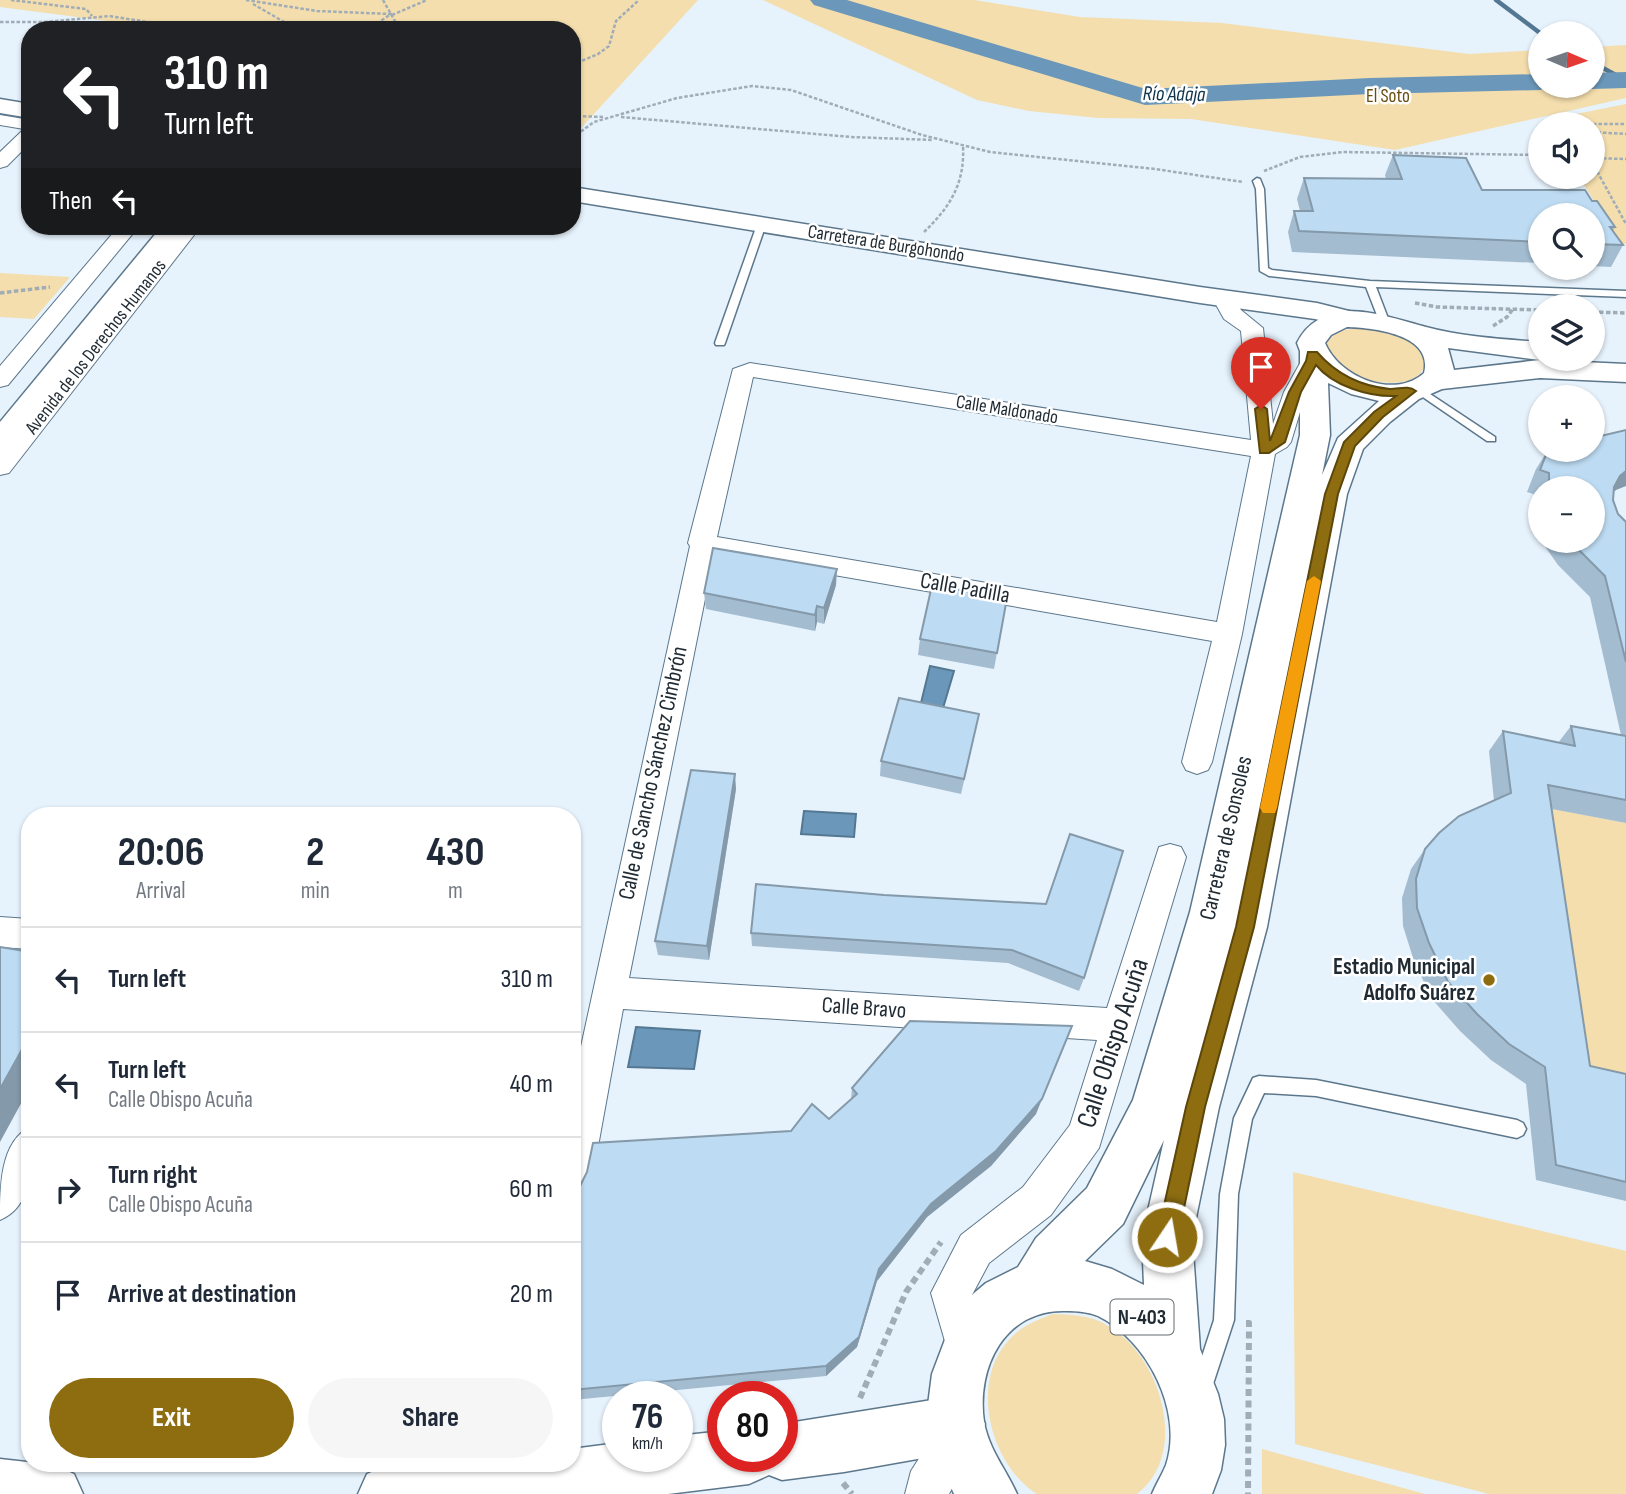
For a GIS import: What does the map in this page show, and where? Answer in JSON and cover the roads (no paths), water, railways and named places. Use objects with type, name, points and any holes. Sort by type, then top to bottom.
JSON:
[{"type":"main road","points":[[0,106],[21,110]]},
{"type":"main road","name":"Carretera de Burgohondo","points":[[581,195],[1212,298],[1317,311],[1347,319]]},
{"type":"main road","name":"Avenida de los Derechos Humanos","points":[[0,414],[149,235]]},
{"type":"main road","name":"Avenida de los Derechos Humanos","points":[[0,442],[167,235]]},
{"type":"main road","name":"Carretera de Burgohondo","points":[[1212,298],[1283,315],[1313,349],[1329,373],[1346,383],[1379,391],[1421,387]]},
{"type":"main road","points":[[1313,349],[1323,326],[1347,319],[1384,321],[1416,334],[1528,350]]},
{"type":"main road","points":[[1416,334],[1431,345],[1440,358],[1440,370],[1421,387]]},
{"type":"main road","name":"Carretera de Sonsoles","points":[[1037,1285],[1054,1256],[1105,1206],[1155,1107],[1210,912],[1315,435],[1313,349]]},
{"type":"main road","points":[[1605,357],[1626,359]]},
{"type":"main road","points":[[1421,387],[1540,369],[1626,373]]},
{"type":"main road","name":"Carretera de Sonsoles","points":[[1172,1352],[1167,1237],[1195,1107],[1245,927],[1331,494],[1349,444],[1379,415],[1421,387]]},
{"type":"main road","name":"N-403","points":[[965,1470],[956,1384],[966,1347],[987,1314],[1010,1296],[1037,1285],[1074,1284],[1111,1295],[1145,1318],[1172,1352],[1186,1379],[1195,1408],[1197,1430],[1192,1487]]},
{"type":"main road","points":[[798,1450],[844,1444],[965,1470]]},
{"type":"main road","points":[[387,1494],[707,1460]]},
{"type":"main road","points":[[0,1488],[54,1494]]},
{"type":"street","points":[[0,120],[21,124]]},
{"type":"street","points":[[0,162],[21,142]]},
{"type":"street","points":[[0,380],[121,235]]},
{"type":"street","name":"Avenida de los Derechos Humanos","points":[[0,467],[184,235]]},
{"type":"street","points":[[1197,762],[1228,634],[1264,450],[1252,328],[1212,298]]},
{"type":"street","points":[[1264,450],[1279,442],[1295,392],[1313,349]]},
{"type":"street","name":"Calle Maldonado","points":[[750,370],[1264,450]]},
{"type":"street","name":"Calle de Sancho Sánchez Cimbrón","points":[[581,1138],[701,543],[741,374],[750,370]]},
{"type":"street","name":"Calle Padilla","points":[[701,543],[1228,634]]},
{"type":"street","name":"Calle Obispo Acuña","points":[[966,1347],[951,1293],[975,1249],[1037,1201],[1086,1135],[1170,858]]},
{"type":"street","points":[[0,932],[21,933]]},
{"type":"street","name":"Calle Bravo","points":[[609,992],[1119,1024]]},
{"type":"street","points":[[0,1200],[21,1162]]},
{"type":"lane","points":[[1257,181],[1260,189],[1263,269],[1276,275],[1370,284],[1626,292]]},
{"type":"lane","points":[[720,343],[761,224]]},
{"type":"lane","points":[[1370,284],[1384,321]]},
{"type":"lane","points":[[1421,387],[1491,439]]},
{"type":"lane","points":[[1195,1408],[1224,1320],[1229,1194],[1242,1118],[1259,1084],[1316,1088],[1517,1129]]},
{"type":"water","points":[[930,666],[954,671],[943,708],[921,703]]},
{"type":"water","points":[[804,811],[856,814],[854,837],[801,834]]},
{"type":"water","points":[[636,1027],[700,1031],[694,1069],[628,1067]]},
{"type":"waterway","name":"Río Adaja","points":[[822,0],[1145,97],[1370,86],[1528,82]]},
{"type":"waterway","points":[[1496,0],[1528,24]]},
{"type":"waterway","points":[[1605,69],[1625,80]]},
{"type":"waterway","name":"Río Adaja","points":[[1605,81],[1626,80]]},
{"type":"place","name":"Estadio Municipal Adolfo Suárez","points":[[1489,980]]},
{"type":"park label","name":"El Soto","points":[[1388,96]]}]
